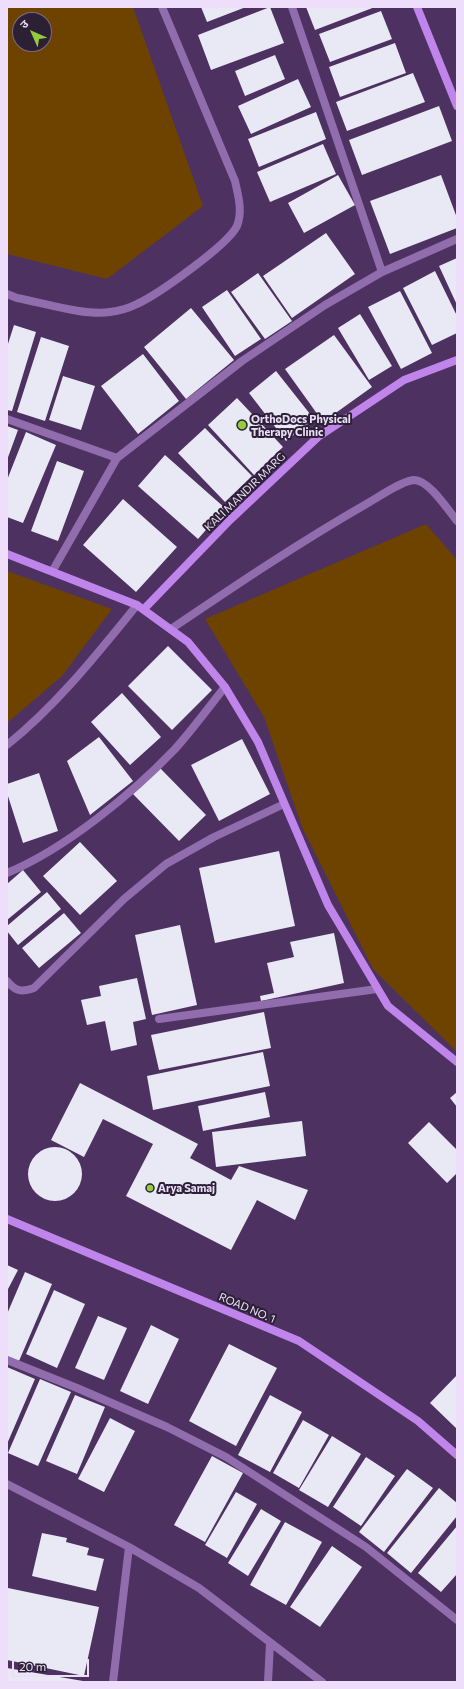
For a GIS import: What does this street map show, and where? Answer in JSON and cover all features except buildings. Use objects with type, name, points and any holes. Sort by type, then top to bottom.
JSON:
[{"type":"street","points":[[7,294],[17,298],[85,312],[110,312],[136,305],[161,291],[224,242],[237,226],[240,207],[235,181],[162,7]]},
{"type":"street","points":[[292,7],[382,272]]},
{"type":"street","points":[[417,7],[457,104]]},
{"type":"street","points":[[53,570],[117,458],[242,361],[325,305],[382,272],[457,239]]},
{"type":"street","name":"KALI MANDIR MARG","points":[[141,607],[318,437],[404,380],[457,360]]},
{"type":"street","points":[[7,418],[117,458]]},
{"type":"street","points":[[171,630],[248,576],[347,516],[401,485],[414,480],[424,484],[434,492],[457,521]]},
{"type":"street","points":[[7,554],[53,570],[141,607],[188,642],[225,687],[258,742],[328,905],[377,989],[388,1006],[457,1062]]},
{"type":"street","points":[[7,745],[27,729],[68,688],[141,607]]},
{"type":"street","points":[[7,873],[24,866],[66,840],[115,805],[175,749],[225,687]]},
{"type":"street","points":[[7,981],[13,989],[22,992],[34,988],[124,899],[166,864],[214,837],[284,804]]},
{"type":"street","points":[[159,1019],[377,989]]},
{"type":"street","name":"ROAD NO. 1","points":[[7,1219],[299,1341],[418,1421],[457,1455]]},
{"type":"street","points":[[7,1360],[77,1388],[167,1427],[226,1457],[366,1547],[457,1620]]},
{"type":"street","points":[[7,1484],[129,1547],[199,1588],[322,1682]]},
{"type":"street","points":[[114,1682],[129,1547]]},
{"type":"street","points":[[268,1682],[270,1643]]},
{"type":"shaded area","points":[[7,7],[133,7],[203,206],[107,279],[7,254]]},
{"type":"shaded area","points":[[426,524],[457,560],[457,1052],[373,969],[302,827],[264,717],[205,619]]},
{"type":"shaded area","points":[[7,571],[112,609],[62,676],[7,723]]},
{"type":"place","name":"OrthoDocs Physical Therapy Clinic","points":[[242,425]]},
{"type":"place","name":"Arya Samaj","points":[[150,1188]]}]
